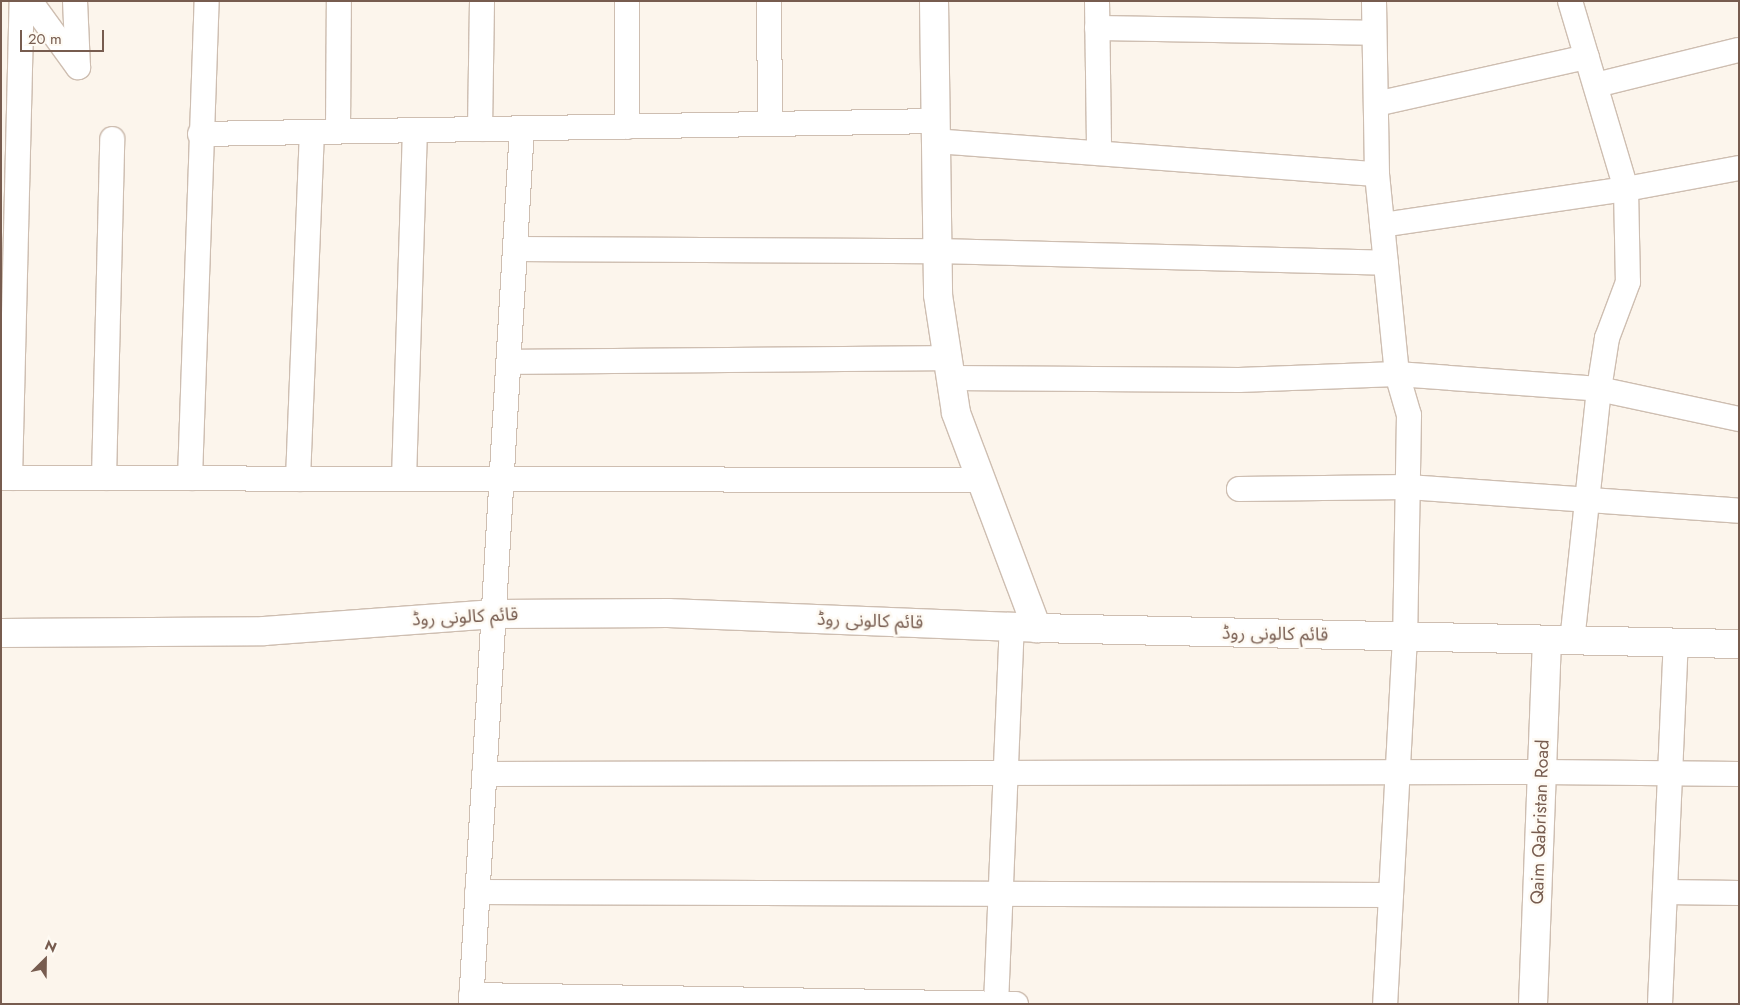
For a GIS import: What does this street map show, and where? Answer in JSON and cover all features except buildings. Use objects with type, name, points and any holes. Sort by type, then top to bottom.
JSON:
[{"type":"street","points":[[22,1],[6,478],[981,480]]},
{"type":"street","points":[[30,1],[78,67],[76,1]]},
{"type":"street","points":[[190,478],[200,134],[207,1]]},
{"type":"street","points":[[338,132],[339,1]]},
{"type":"street","points":[[480,129],[482,1]]},
{"type":"street","points":[[627,1],[627,127]]},
{"type":"street","points":[[769,1],[770,124]]},
{"type":"street","points":[[934,1],[938,295],[956,413],[981,480],[1025,627],[1006,773],[996,1004]]},
{"type":"street","points":[[1096,1],[1099,153]]},
{"type":"street","points":[[1374,1],[1377,174],[1397,374],[1409,415],[1405,637],[1385,1004]]},
{"type":"street","points":[[1560,640],[1586,498],[1607,338],[1628,282],[1626,189],[1570,1]]},
{"type":"street","points":[[1097,28],[1374,33]]},
{"type":"street","points":[[1596,85],[1739,50]]},
{"type":"street","points":[[1376,104],[1587,57]]},
{"type":"street","points":[[200,134],[770,124],[935,131],[1099,153],[1377,174]]},
{"type":"street","points":[[522,128],[510,362],[471,999],[1016,1004]]},
{"type":"street","points":[[404,479],[415,130]]},
{"type":"street","points":[[298,479],[312,132]]},
{"type":"street","points":[[104,478],[112,140]]},
{"type":"street","points":[[1382,225],[1626,189],[1739,168]]},
{"type":"street","points":[[516,248],[937,252],[1386,263]]},
{"type":"street","points":[[510,362],[949,368],[1239,380],[1397,374],[1599,389],[1739,419]]},
{"type":"street","points":[[1239,488],[1408,487],[1586,498],[1739,511]]},
{"type":"street","name":"قائم کالونی روڈ","points":[[1,633],[264,632],[494,614],[668,613],[1025,627],[1739,644]]},
{"type":"street","name":"Qaim Qabristan Road","points":[[1533,1004],[1542,772],[1560,640]]},
{"type":"street","points":[[1660,1004],[1676,643]]},
{"type":"street","points":[[484,774],[1398,772],[1739,774]]},
{"type":"street","points":[[477,892],[1391,895]]},
{"type":"street","points":[[1665,892],[1739,893]]}]
